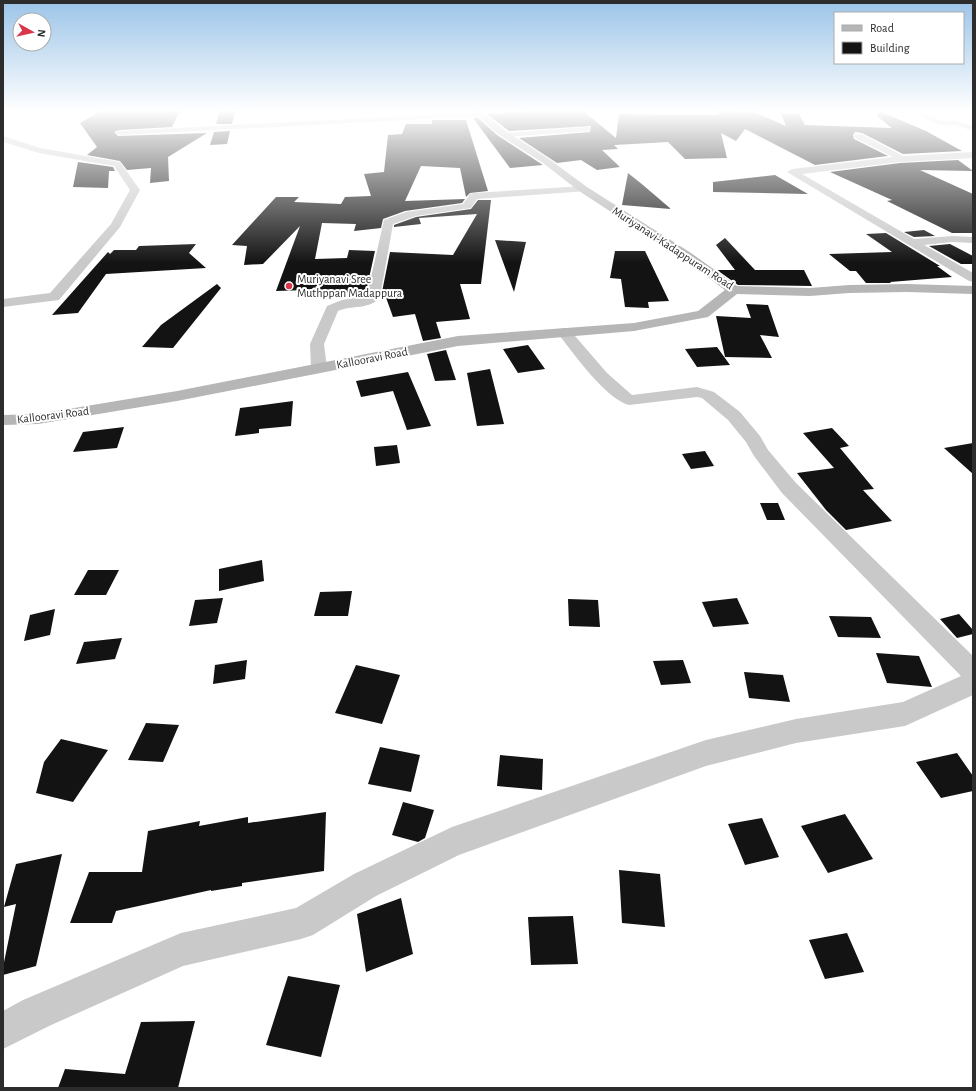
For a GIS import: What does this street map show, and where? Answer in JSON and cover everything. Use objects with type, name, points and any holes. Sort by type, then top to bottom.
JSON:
[{"type":"main road","name":"Muriyanavi-Kadappuram Road","points":[[546,161],[583,189],[687,256],[734,290],[810,292],[849,289],[907,288],[973,290]]},
{"type":"main road","name":"Kallooravi Road","points":[[3,420],[38,419],[177,396],[458,341],[634,327],[703,314],[734,290]]},
{"type":"street","points":[[3,303],[54,296],[116,225],[135,190],[117,164],[100,161]]},
{"type":"street","points":[[884,161],[792,172],[973,278]]},
{"type":"street","points":[[319,368],[317,344],[326,320],[332,310],[342,304],[368,301],[373,297],[388,222],[393,218],[467,206],[471,202],[472,196],[583,189]]},
{"type":"street","points":[[912,243],[952,239],[973,240]]},
{"type":"street","points":[[564,332],[612,388],[629,400],[697,392],[708,395],[734,416],[754,440],[760,452],[789,488],[973,672]]},
{"type":"street","points":[[3,1032],[36,1013],[181,950],[301,923],[365,885],[459,839],[706,753],[796,731],[905,714],[973,683]]},
{"type":"building","points":[[120,161],[168,161],[169,181],[150,183],[151,168],[127,170]]},
{"type":"building","points":[[385,161],[479,161],[488,191],[470,193],[466,197],[460,168],[421,166],[405,201],[465,199],[462,203],[405,211],[383,219],[381,228],[354,231],[356,224],[322,223],[315,259],[347,258],[349,250],[375,251],[366,292],[330,293],[330,297],[306,298],[308,290],[276,291],[300,226],[263,264],[244,265],[247,246],[232,245],[276,197],[299,197],[294,202],[341,204],[345,197],[371,196],[364,174],[384,172]]},
{"type":"building","points":[[505,161],[537,161],[543,165],[510,168]]},
{"type":"building","points":[[554,161],[574,161],[557,163]]},
{"type":"building","points":[[582,161],[614,161],[620,167],[597,170]]},
{"type":"building","points":[[807,161],[848,161],[815,165]]},
{"type":"building","points":[[959,161],[973,171],[920,170],[973,194],[973,233],[952,233],[887,201],[892,200],[830,172],[900,163]]},
{"type":"building","points":[[78,162],[113,167],[115,171],[109,171],[108,188],[73,187]]},
{"type":"building","points":[[628,173],[643,185],[671,209],[622,205]]},
{"type":"building","points":[[775,175],[808,194],[713,192],[713,182]]},
{"type":"building","points":[[478,200],[491,200],[481,284],[460,284],[470,319],[436,322],[441,338],[423,341],[415,314],[393,317],[384,292],[382,292],[390,252],[453,255],[477,214],[419,218],[421,224],[394,227],[394,225],[416,217],[471,209]]},
{"type":"building","points":[[924,230],[935,236],[914,237],[904,232]]},
{"type":"building","points":[[886,233],[940,266],[937,266],[952,277],[890,282],[891,283],[866,283],[856,271],[850,271],[829,254],[892,252],[866,234]]},
{"type":"building","points":[[725,238],[755,270],[804,270],[812,286],[738,285],[717,270],[735,270],[716,245]]},
{"type":"building","points":[[495,240],[526,242],[514,292]]},
{"type":"building","points":[[196,244],[189,253],[206,268],[106,274],[78,313],[52,315],[108,252],[110,254],[114,250],[136,250],[139,246]]},
{"type":"building","points":[[950,244],[973,256],[973,264],[961,264],[929,246]]},
{"type":"building","points":[[615,251],[645,251],[669,301],[648,302],[649,308],[625,307],[621,279],[610,278]]},
{"type":"building","points":[[217,284],[221,288],[173,348],[142,347],[161,325]]},
{"type":"building","points":[[746,304],[768,305],[779,337],[760,335],[772,358],[725,357],[716,316],[751,318]]},
{"type":"building","points":[[528,345],[545,369],[518,373],[503,349]]},
{"type":"building","points":[[717,347],[730,365],[697,367],[685,349]]},
{"type":"building","points":[[446,350],[456,380],[435,381],[427,354]]},
{"type":"building","points":[[490,369],[504,424],[477,426],[467,373]]},
{"type":"building","points":[[408,372],[431,426],[407,430],[393,391],[361,397],[356,381]]},
{"type":"building","points":[[293,401],[291,426],[259,429],[259,433],[235,436],[240,408]]},
{"type":"building","points":[[124,427],[117,448],[73,452],[83,432]]},
{"type":"building","points":[[832,428],[849,446],[840,448],[874,489],[863,490],[892,521],[846,530],[826,510],[797,473],[834,468],[803,433]]},
{"type":"building","points":[[973,443],[973,474],[944,448]]},
{"type":"building","points":[[397,445],[400,463],[376,466],[374,447]]},
{"type":"building","points":[[705,451],[714,466],[691,469],[682,454]]},
{"type":"building","points":[[760,503],[778,503],[785,520],[767,520]]},
{"type":"building","points":[[262,560],[264,581],[219,591],[219,569]]},
{"type":"building","points":[[88,570],[119,570],[106,595],[74,595]]},
{"type":"building","points":[[352,591],[348,616],[314,616],[320,592]]},
{"type":"building","points":[[223,598],[217,623],[189,626],[195,600]]},
{"type":"building","points":[[737,598],[749,624],[713,627],[702,602]]},
{"type":"building","points":[[568,599],[598,600],[600,627],[569,626]]},
{"type":"building","points":[[55,609],[50,635],[24,641],[30,615]]},
{"type":"building","points":[[959,614],[973,630],[973,634],[957,638],[940,619]]},
{"type":"building","points":[[829,616],[871,617],[881,638],[838,637]]},
{"type":"building","points":[[122,638],[115,659],[76,664],[84,642]]},
{"type":"building","points":[[876,653],[919,656],[932,687],[887,683]]},
{"type":"building","points":[[247,660],[245,679],[213,684],[215,665]]},
{"type":"building","points":[[683,660],[691,683],[661,685],[653,661]]},
{"type":"building","points":[[356,665],[400,675],[382,724],[335,713]]},
{"type":"building","points":[[744,672],[783,675],[790,702],[749,698]]},
{"type":"building","points":[[146,723],[179,725],[163,762],[128,760]]},
{"type":"building","points":[[61,739],[108,750],[73,802],[36,793],[44,762]]},
{"type":"building","points":[[380,747],[420,755],[411,792],[368,784]]},
{"type":"building","points":[[957,753],[973,776],[973,791],[941,798],[916,762]]},
{"type":"building","points":[[500,755],[543,759],[542,790],[497,786]]},
{"type":"building","points":[[403,802],[434,810],[425,838],[418,842],[392,835]]},
{"type":"building","points":[[326,812],[324,871],[242,883],[242,886],[211,890],[116,911],[112,923],[70,923],[89,872],[142,872],[148,831],[200,821],[199,826],[248,817],[248,823]]},
{"type":"building","points":[[845,814],[873,859],[828,873],[801,826]]},
{"type":"building","points":[[762,818],[779,857],[745,865],[728,824]]},
{"type":"building","points":[[62,854],[36,966],[3,975],[3,967],[16,904],[4,907],[16,864]]},
{"type":"building","points":[[619,870],[660,874],[665,927],[622,923]]},
{"type":"building","points":[[401,898],[413,954],[366,972],[357,914]]},
{"type":"building","points":[[573,916],[578,964],[531,965],[528,917]]},
{"type":"building","points":[[847,933],[864,972],[825,979],[809,940]]},
{"type":"building","points":[[288,976],[340,985],[321,1057],[266,1045]]},
{"type":"building","points":[[195,1021],[178,1088],[58,1088],[65,1069],[125,1074],[141,1022]]},
{"type":"place","name":"Muriyanavi Sree Muthppan Madappura","points":[[289,286]]}]
